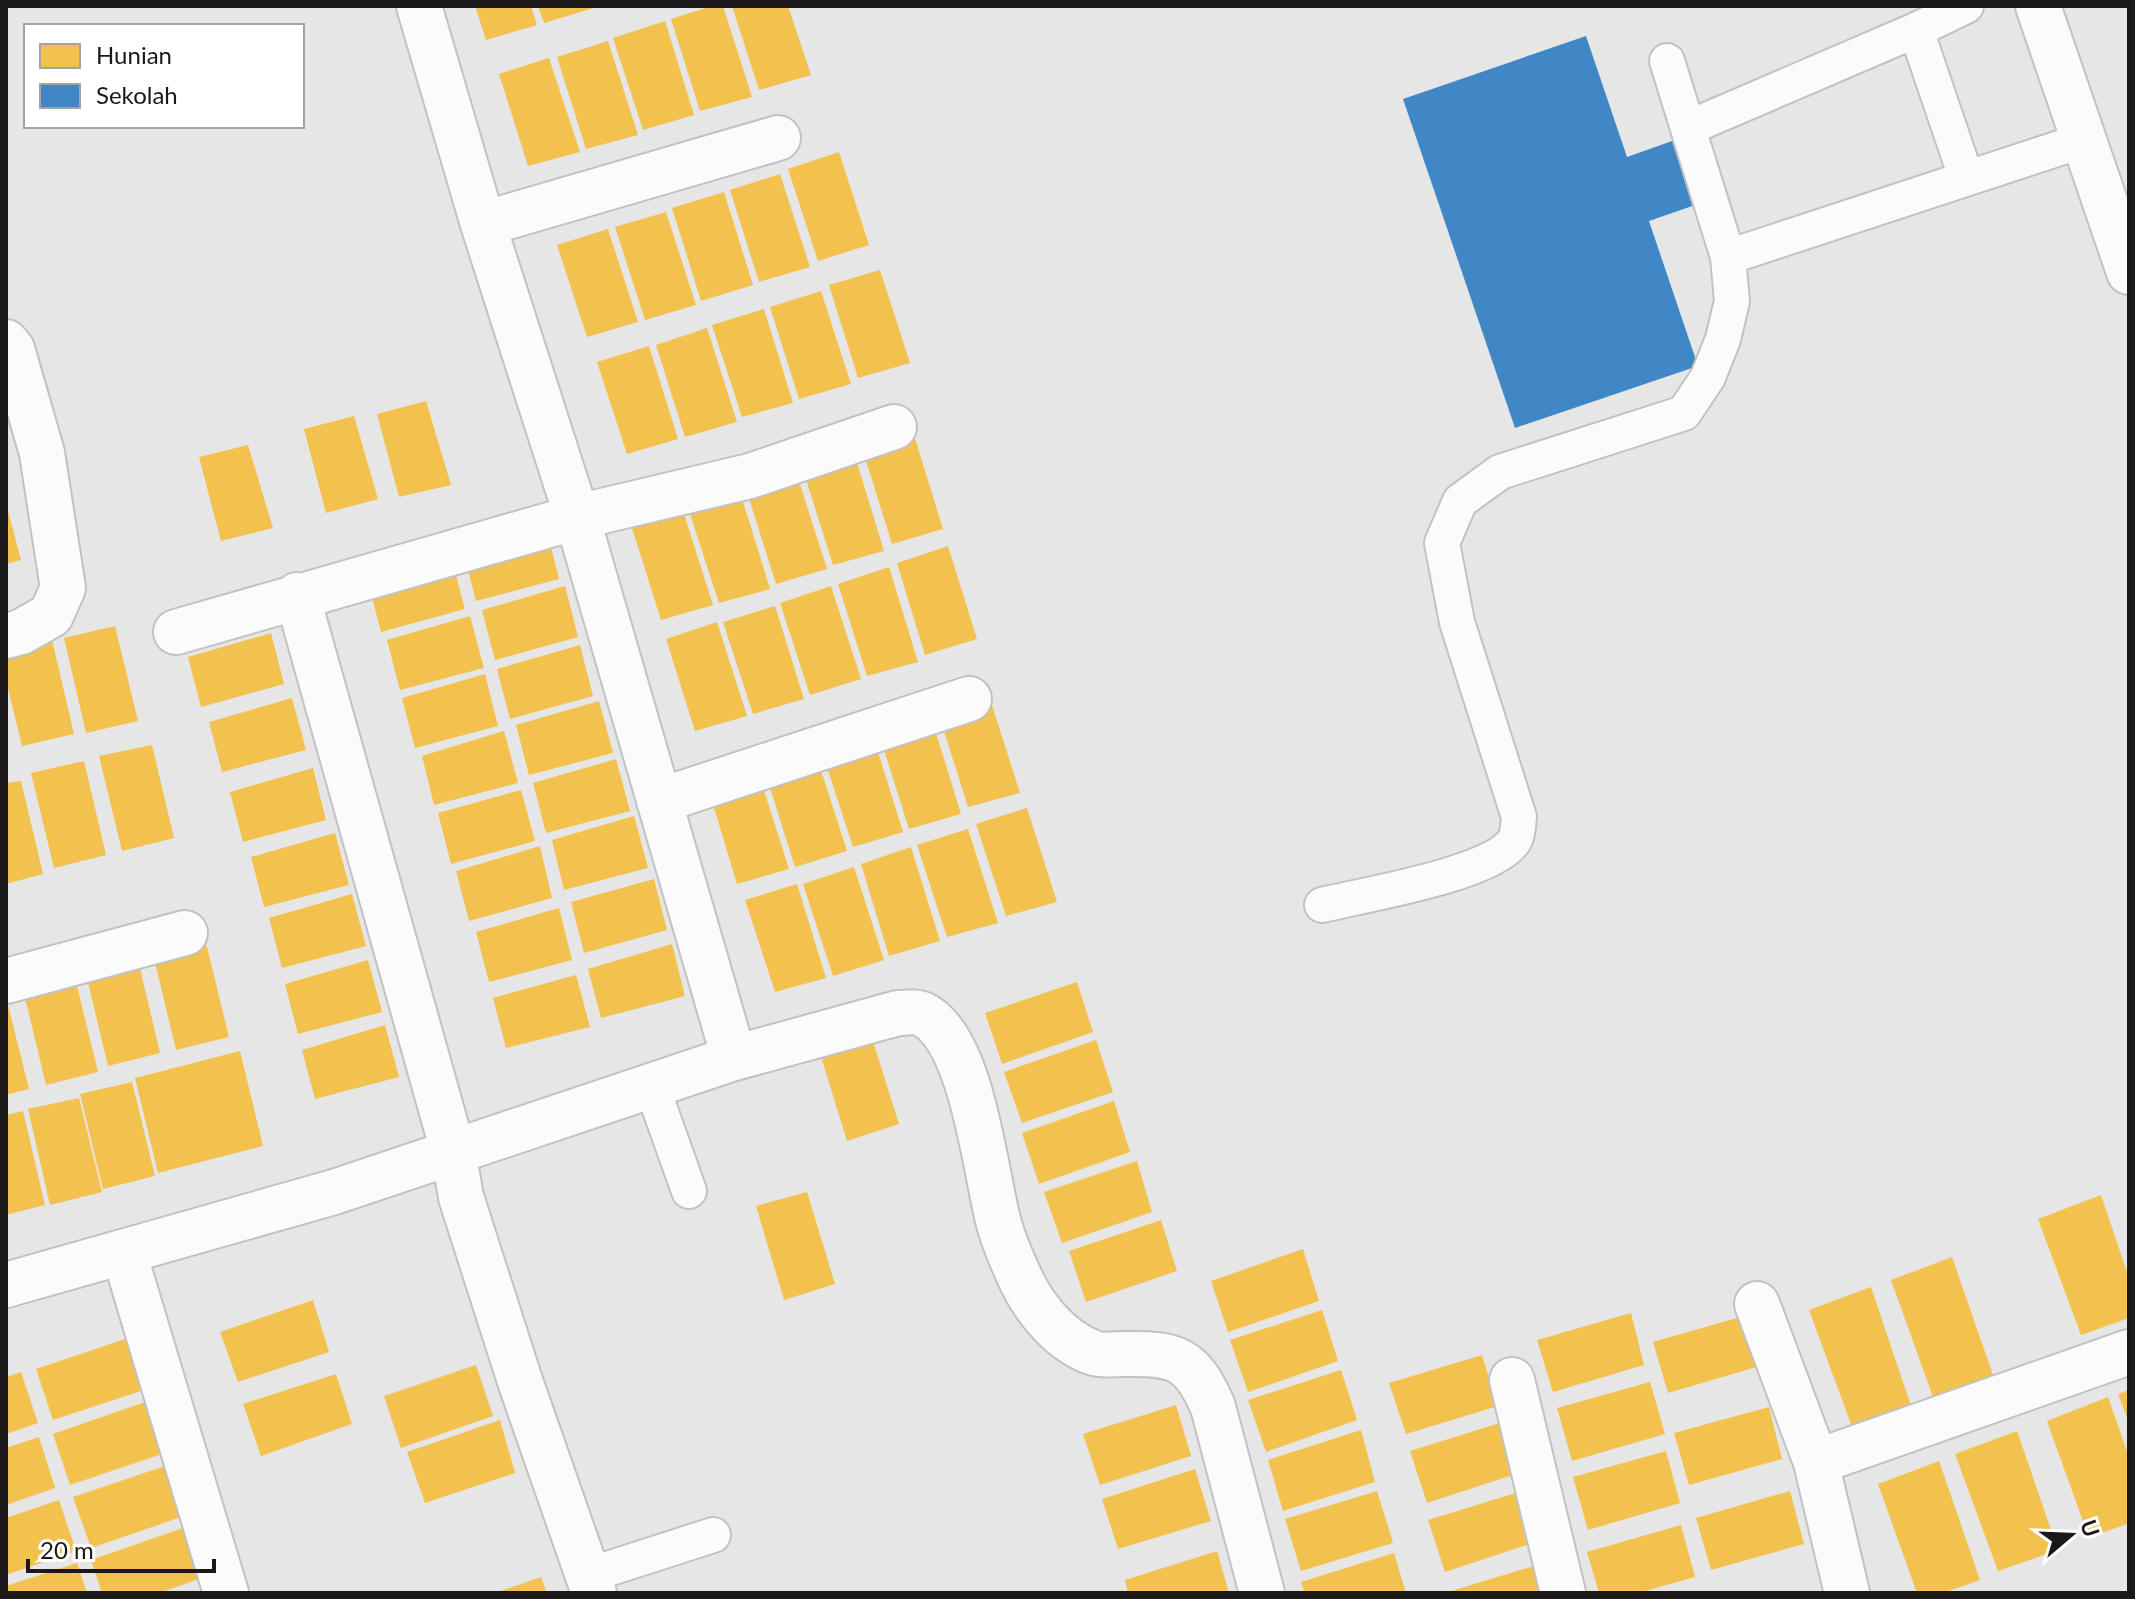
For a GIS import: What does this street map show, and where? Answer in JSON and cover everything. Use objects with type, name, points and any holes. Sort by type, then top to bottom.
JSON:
[{"type":"street","points":[[419,6],[483,224],[577,517],[734,1058]]},
{"type":"street","points":[[2038,6],[2129,272]]},
{"type":"street","points":[[483,224],[778,138]]},
{"type":"street","points":[[6,342],[12,349],[42,453],[63,588],[51,615],[21,632],[6,636]]},
{"type":"street","points":[[176,632],[577,517],[750,476],[894,427]]},
{"type":"street","points":[[297,595],[453,1151],[461,1197],[520,1381],[592,1584]]},
{"type":"street","points":[[659,801],[969,699]]},
{"type":"street","points":[[6,981],[185,933]]},
{"type":"street","points":[[6,1285],[334,1192],[734,1058],[898,1013],[921,1013],[940,1029],[967,1079],[998,1223],[1022,1282],[1041,1314],[1072,1340],[1096,1354],[1156,1353],[1183,1362],[1201,1381],[1213,1407],[1262,1593]]},
{"type":"street","points":[[124,1253],[226,1593]]},
{"type":"street","points":[[1757,1304],[1816,1462],[1847,1593]]},
{"type":"street","points":[[1816,1462],[2129,1352]]},
{"type":"street","points":[[1512,1380],[1563,1593]]},
{"type":"lane","points":[[1688,128],[1966,6]]},
{"type":"lane","points":[[1916,30],[1966,177]]},
{"type":"lane","points":[[1322,905],[1455,873],[1489,861],[1507,850],[1517,839],[1519,817],[1457,622],[1442,543],[1460,501],[1500,472],[1684,413],[1708,377],[1723,339],[1732,301],[1728,257],[1667,61]]},
{"type":"lane","points":[[1728,257],[2084,140]]},
{"type":"lane","points":[[652,1087],[689,1191]]},
{"type":"lane","points":[[592,1584],[713,1535]]},
{"type":"building: Hunian","points":[[475,6],[531,6],[537,25],[486,40]]},
{"type":"building: Hunian","points":[[538,6],[597,6],[597,7],[544,23]]},
{"type":"building: Hunian","points":[[712,6],[723,6],[752,97],[700,111],[671,19]]},
{"type":"building: Hunian","points":[[732,6],[788,6],[811,75],[759,90]]},
{"type":"building: Hunian","points":[[665,21],[694,115],[643,130],[613,38]]},
{"type":"building: Hunian","points":[[608,41],[638,135],[586,149],[557,57]]},
{"type":"building: Hunian","points":[[549,58],[580,152],[528,166],[499,74]]},
{"type":"building: Hunian","points":[[839,152],[869,245],[818,261],[788,169]]},
{"type":"building: Hunian","points":[[780,174],[810,267],[759,282],[730,190]]},
{"type":"building: Hunian","points":[[724,192],[753,285],[701,301],[672,208]]},
{"type":"building: Hunian","points":[[666,212],[696,305],[645,320],[615,227]]},
{"type":"building: Hunian","points":[[608,229],[638,322],[587,337],[557,245]]},
{"type":"building: Hunian","points":[[880,270],[910,363],[858,378],[829,285]]},
{"type":"building: Hunian","points":[[821,291],[851,384],[799,399],[770,307]]},
{"type":"building: Hunian","points":[[764,309],[793,403],[742,417],[712,325]]},
{"type":"building: Hunian","points":[[707,328],[737,422],[685,437],[656,345]]},
{"type":"building: Hunian","points":[[649,346],[678,439],[627,454],[597,362]]},
{"type":"building: Hunian","points":[[426,401],[451,485],[399,497],[377,414]]},
{"type":"building: Hunian","points":[[354,416],[378,499],[326,513],[304,429]]},
{"type":"building: Hunian","points":[[914,435],[943,529],[892,544],[863,451]]},
{"type":"building: Hunian","points":[[248,445],[273,528],[221,541],[199,457]]},
{"type":"building: Hunian","points":[[855,456],[884,551],[833,565],[804,473]]},
{"type":"building: Hunian","points":[[797,475],[827,569],[776,584],[747,492]]},
{"type":"building: Hunian","points":[[741,495],[770,589],[719,603],[689,511]]},
{"type":"building: Hunian","points":[[6,503],[21,560],[6,564]]},
{"type":"building: Hunian","points":[[683,511],[713,605],[661,620],[632,528]]},
{"type":"building: Hunian","points":[[546,527],[559,579],[476,601],[463,551]]},
{"type":"building: Hunian","points":[[948,546],[977,639],[925,655],[897,563]]},
{"type":"building: Hunian","points":[[451,557],[465,609],[381,632],[368,582]]},
{"type":"building: Hunian","points":[[889,567],[918,662],[867,676],[838,584]]},
{"type":"building: Hunian","points":[[565,586],[578,637],[495,660],[482,610]]},
{"type":"building: Hunian","points":[[831,586],[861,679],[810,695],[780,603]]},
{"type":"building: Hunian","points":[[775,606],[804,699],[753,714],[723,622]]},
{"type":"building: Hunian","points":[[470,616],[484,668],[400,690],[387,640]]},
{"type":"building: Hunian","points":[[717,622],[747,716],[695,731],[666,639]]},
{"type":"building: Hunian","points":[[115,626],[138,721],[86,733],[64,638]]},
{"type":"building: Hunian","points":[[271,633],[284,684],[201,707],[188,657]]},
{"type":"building: Hunian","points":[[52,640],[74,734],[22,746],[6,680],[6,650]]},
{"type":"building: Hunian","points":[[580,645],[593,696],[510,719],[497,669]]},
{"type":"building: Hunian","points":[[485,674],[498,726],[415,748],[402,698]]},
{"type":"building: Hunian","points":[[292,698],[306,750],[222,772],[209,722]]},
{"type":"building: Hunian","points":[[990,699],[1020,793],[968,807],[939,715]]},
{"type":"building: Hunian","points":[[599,701],[613,753],[529,775],[516,725]]},
{"type":"building: Hunian","points":[[932,720],[961,814],[909,829],[880,737]]},
{"type":"building: Hunian","points":[[504,731],[518,783],[434,805],[422,756]]},
{"type":"building: Hunian","points":[[874,739],[903,832],[853,847],[823,755]]},
{"type":"building: Hunian","points":[[152,745],[174,838],[122,851],[99,756]]},
{"type":"building: Hunian","points":[[817,758],[847,851],[795,867],[766,775]]},
{"type":"building: Hunian","points":[[616,759],[630,811],[546,833],[533,783]]},
{"type":"building: Hunian","points":[[84,761],[106,855],[54,868],[31,773]]},
{"type":"building: Hunian","points":[[313,768],[326,820],[243,842],[230,792]]},
{"type":"building: Hunian","points":[[759,775],[789,869],[737,884],[709,791]]},
{"type":"building: Hunian","points":[[21,781],[43,874],[6,884],[6,783]]},
{"type":"building: Hunian","points":[[521,790],[535,841],[451,864],[438,813]]},
{"type":"building: Hunian","points":[[1027,808],[1057,902],[1006,916],[976,824]]},
{"type":"building: Hunian","points":[[634,816],[648,868],[564,890],[552,840]]},
{"type":"building: Hunian","points":[[968,829],[998,923],[947,937],[917,845]]},
{"type":"building: Hunian","points":[[335,833],[349,885],[264,907],[251,857]]},
{"type":"building: Hunian","points":[[540,846],[552,898],[469,921],[456,871]]},
{"type":"building: Hunian","points":[[911,847],[940,941],[889,956],[861,864]]},
{"type":"building: Hunian","points":[[854,867],[884,960],[833,976],[803,884]]},
{"type":"building: Hunian","points":[[654,879],[667,930],[584,953],[571,902]]},
{"type":"building: Hunian","points":[[797,884],[826,978],[775,992],[745,900]]},
{"type":"building: Hunian","points":[[352,894],[366,946],[282,968],[269,918]]},
{"type":"building: Hunian","points":[[559,908],[572,960],[489,982],[476,932]]},
{"type":"building: Hunian","points":[[206,943],[229,1037],[176,1050],[153,954]]},
{"type":"building: Hunian","points":[[672,944],[685,996],[601,1018],[588,969]]},
{"type":"building: Hunian","points":[[138,960],[160,1053],[108,1066],[85,970]]},
{"type":"building: Hunian","points":[[368,960],[382,1012],[298,1034],[285,984]]},
{"type":"building: Hunian","points":[[576,975],[590,1027],[506,1048],[493,998]]},
{"type":"building: Hunian","points":[[75,978],[98,1072],[46,1085],[23,989]]},
{"type":"building: Hunian","points":[[1077,982],[1093,1032],[1002,1064],[985,1013]]},
{"type":"building: Hunian","points":[[6,997],[29,1089],[6,1095]]},
{"type":"building: Hunian","points":[[385,1025],[399,1077],[315,1099],[302,1050]]},
{"type":"building: Hunian","points":[[870,1032],[899,1124],[847,1141],[818,1047]]},
{"type":"building: Hunian","points":[[1096,1040],[1113,1092],[1022,1123],[1004,1072]]},
{"type":"building: Hunian","points":[[240,1051],[263,1146],[158,1173],[135,1078]]},
{"type":"building: Hunian","points":[[132,1082],[155,1176],[103,1189],[80,1094]]},
{"type":"building: Hunian","points":[[79,1098],[102,1192],[50,1205],[28,1109]]},
{"type":"building: Hunian","points":[[1114,1101],[1130,1152],[1039,1184],[1022,1133]]},
{"type":"building: Hunian","points":[[23,1111],[45,1205],[6,1215],[6,1115]]},
{"type":"building: Hunian","points":[[1137,1161],[1152,1212],[1062,1243],[1044,1192]]},
{"type":"building: Hunian","points":[[807,1192],[835,1284],[784,1300],[756,1206]]},
{"type":"building: Hunian","points":[[2101,1195],[2129,1278],[2129,1318],[2081,1335],[2038,1219]]},
{"type":"building: Hunian","points":[[1161,1220],[1177,1271],[1086,1302],[1069,1251]]},
{"type":"building: Hunian","points":[[1303,1249],[1319,1301],[1228,1332],[1211,1281]]},
{"type":"building: Hunian","points":[[1952,1257],[1993,1375],[1933,1397],[1891,1280]]},
{"type":"building: Hunian","points":[[1871,1287],[1911,1406],[1852,1427],[1809,1310]]},
{"type":"building: Hunian","points":[[313,1300],[329,1352],[238,1382],[220,1332]]},
{"type":"building: Hunian","points":[[1322,1310],[1338,1361],[1248,1392],[1230,1340]]},
{"type":"building: Hunian","points":[[1631,1313],[1644,1365],[1553,1392],[1537,1340]]},
{"type":"building: Hunian","points":[[1747,1315],[1760,1366],[1668,1393],[1653,1342]]},
{"type":"building: Hunian","points":[[128,1338],[144,1390],[53,1420],[36,1369]]},
{"type":"building: Hunian","points":[[1482,1355],[1498,1406],[1406,1434],[1389,1383]]},
{"type":"building: Hunian","points":[[476,1365],[493,1416],[401,1448],[384,1396]]},
{"type":"building: Hunian","points":[[1341,1370],[1357,1420],[1266,1452],[1248,1400]]},
{"type":"building: Hunian","points":[[21,1372],[38,1423],[6,1434],[6,1377]]},
{"type":"building: Hunian","points":[[336,1374],[352,1424],[261,1456],[243,1404]]},
{"type":"building: Hunian","points":[[1650,1382],[1665,1434],[1572,1461],[1557,1408]]},
{"type":"building: Hunian","points":[[2129,1390],[2129,1423],[2118,1394]]},
{"type":"building: Hunian","points":[[2108,1397],[2129,1457],[2129,1523],[2089,1538],[2047,1421]]},
{"type":"building: Hunian","points":[[145,1402],[162,1454],[70,1485],[53,1434]]},
{"type":"building: Hunian","points":[[1176,1405],[1191,1456],[1100,1485],[1083,1434]]},
{"type":"building: Hunian","points":[[1769,1407],[1782,1459],[1689,1485],[1674,1433]]},
{"type":"building: Hunian","points":[[500,1420],[515,1473],[425,1503],[407,1452]]},
{"type":"building: Hunian","points":[[1503,1422],[1519,1473],[1427,1503],[1410,1451]]},
{"type":"building: Hunian","points":[[1361,1430],[1375,1482],[1283,1511],[1268,1460]]},
{"type":"building: Hunian","points":[[2017,1431],[2058,1550],[1998,1571],[1955,1454]]},
{"type":"building: Hunian","points":[[39,1437],[55,1488],[6,1505],[6,1448]]},
{"type":"building: Hunian","points":[[1666,1451],[1680,1503],[1588,1530],[1573,1477]]},
{"type":"building: Hunian","points":[[1939,1461],[1980,1580],[1943,1593],[1917,1593],[1878,1484]]},
{"type":"building: Hunian","points":[[165,1466],[181,1517],[91,1548],[73,1497]]},
{"type":"building: Hunian","points":[[1195,1469],[1211,1521],[1118,1549],[1102,1499]]},
{"type":"building: Hunian","points":[[1377,1491],[1393,1543],[1301,1571],[1285,1519]]},
{"type":"building: Hunian","points":[[1522,1491],[1536,1542],[1445,1572],[1428,1520]]},
{"type":"building: Hunian","points":[[1790,1491],[1804,1544],[1711,1570],[1696,1518]]},
{"type":"building: Hunian","points":[[59,1500],[76,1551],[6,1575],[6,1518]]},
{"type":"building: Hunian","points":[[1681,1525],[1695,1577],[1638,1593],[1599,1593],[1587,1552]]},
{"type":"building: Hunian","points":[[183,1528],[199,1579],[159,1593],[102,1593],[91,1560]]},
{"type":"building: Hunian","points":[[1217,1551],[1229,1593],[1128,1593],[1125,1580]]},
{"type":"building: Hunian","points":[[1394,1553],[1406,1593],[1305,1593],[1301,1582]]},
{"type":"building: Hunian","points":[[77,1563],[87,1593],[6,1593],[6,1586]]},
{"type":"building: Hunian","points":[[1537,1565],[1545,1593],[1448,1592]]},
{"type":"building: Hunian","points":[[541,1577],[547,1593],[495,1593]]},
{"type":"building: Sekolah","points":[[1586,36],[1627,157],[1675,140],[1698,204],[1649,221],[1698,366],[1515,428],[1403,99]]}]
